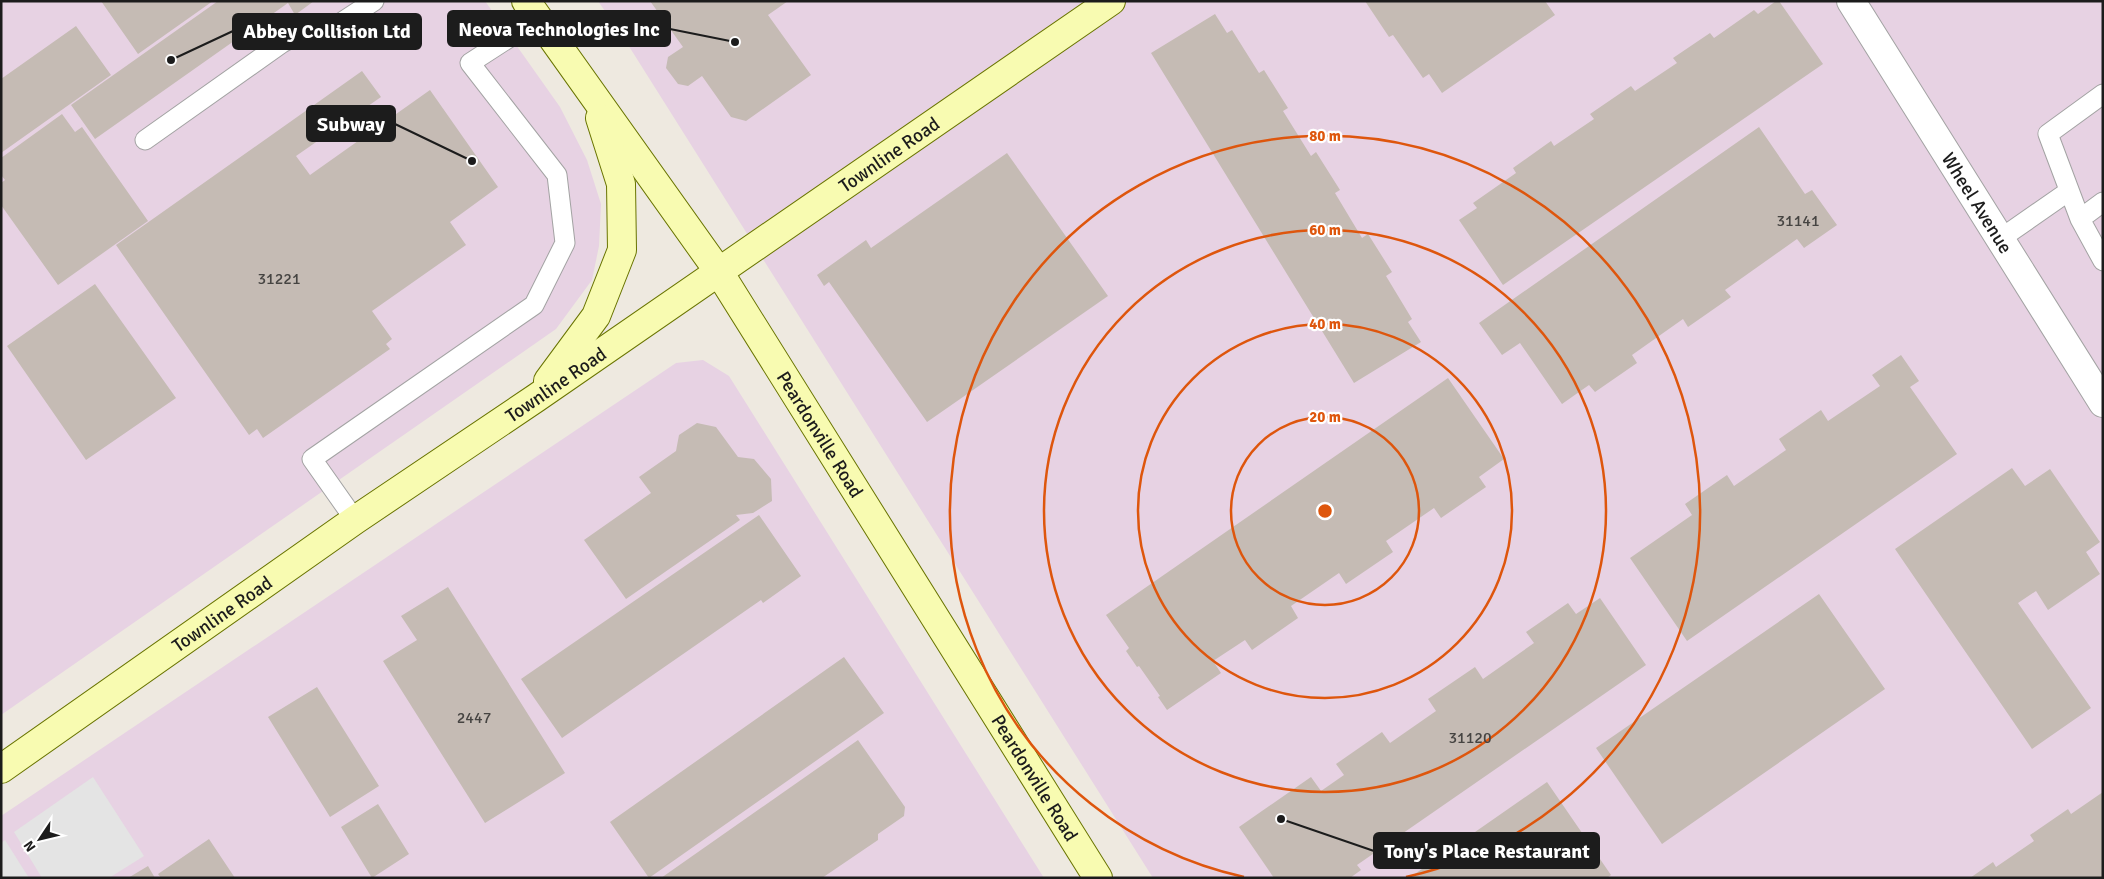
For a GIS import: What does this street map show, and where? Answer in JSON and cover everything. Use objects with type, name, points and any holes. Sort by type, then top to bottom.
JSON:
[{"type":"main road","name":"Townline Road","points":[[1,769],[355,520],[536,398],[1110,1]]},
{"type":"main road","name":"Peardonville Road","points":[[532,10],[719,272],[1098,878]]},
{"type":"main road","points":[[536,398],[596,316],[622,250],[621,184],[593,95]]},
{"type":"street","name":"Wheel Avenue","points":[[1851,1],[2103,403]]},
{"type":"lane","points":[[145,140],[282,43],[302,32],[339,24],[374,1]]},
{"type":"lane","points":[[355,520],[312,459],[534,305],[565,243],[557,175],[470,63],[532,10]]},
{"type":"lane","points":[[2103,94],[2048,134],[2080,219],[2103,261]]},
{"type":"lane","points":[[2000,239],[2069,190]]},
{"type":"lane","points":[[2080,219],[2103,202]]},
{"type":"shaded area","points":[[1,1],[485,1],[560,107],[587,160],[601,204],[599,246],[592,280],[556,329],[1,715]]},
{"type":"shaded area","points":[[598,1],[2103,1],[2103,878],[1153,878],[625,40]]},
{"type":"shaded area","points":[[703,360],[729,376],[1044,878],[1,878],[1,816],[676,363]]},
{"type":"shaded area","points":[[93,777],[144,856],[109,878],[42,878],[14,832]]},
{"type":"shaded area","points":[[5,840],[29,878],[1,878],[1,843]]},
{"type":"building","points":[[101,1],[213,1],[138,54]]},
{"type":"building","points":[[218,1],[314,1],[295,15],[288,3],[95,139],[71,105]]},
{"type":"building","points":[[650,1],[788,1],[768,15],[811,75],[746,121],[731,117],[702,76],[688,86],[678,84],[666,68],[668,57],[683,47]]},
{"type":"building","points":[[1365,1],[1545,1],[1555,15],[1442,93],[1429,74],[1423,78],[1393,35],[1389,37]]},
{"type":"building","points":[[1776,1],[1779,1],[1823,64],[1503,285],[1459,220],[1477,208],[1473,203],[1516,173],[1513,168],[1551,141],[1554,146],[1594,119],[1590,114],[1631,86],[1635,91],[1677,63],[1673,58],[1710,33],[1714,38],[1754,10],[1758,14]]},
{"type":"building","points":[[1215,14],[1227,33],[1232,30],[1259,73],[1264,70],[1288,108],[1283,111],[1311,156],[1316,152],[1340,190],[1335,193],[1362,238],[1368,234],[1392,272],[1386,276],[1412,319],[1408,322],[1421,342],[1354,383],[1151,53]]},
{"type":"building","points":[[76,26],[111,75],[1,153],[1,79]]},
{"type":"building","points":[[362,71],[381,97],[296,156],[310,175],[430,90],[498,187],[450,222],[466,245],[372,311],[392,339],[386,344],[390,349],[263,438],[257,429],[249,435],[116,245]]},
{"type":"building","points":[[62,114],[75,132],[82,127],[148,221],[58,285],[1,205],[1,183],[5,180],[1,175],[1,158]]},
{"type":"building","points":[[1759,127],[1805,194],[1812,190],[1837,225],[1804,248],[1797,239],[1725,290],[1731,297],[1688,327],[1683,319],[1632,355],[1637,363],[1595,392],[1589,385],[1562,404],[1520,343],[1502,355],[1479,323]]},
{"type":"building","points":[[1007,153],[1108,296],[927,422],[829,282],[824,286],[817,275],[866,240],[871,248]]},
{"type":"building","points":[[95,284],[176,398],[86,460],[7,346]]},
{"type":"building","points":[[1901,355],[1919,381],[1910,387],[1957,454],[1687,641],[1630,558],[1692,515],[1685,504],[1727,475],[1734,486],[1786,450],[1779,439],[1821,410],[1828,421],[1880,386],[1872,375]]},
{"type":"building","points":[[1448,378],[1504,459],[1479,477],[1486,487],[1441,518],[1434,508],[1386,541],[1393,552],[1346,584],[1339,573],[1291,606],[1298,618],[1252,650],[1245,640],[1213,661],[1221,673],[1167,710],[1158,697],[1160,696],[1126,651],[1129,648],[1106,615]]},
{"type":"building","points":[[697,423],[716,427],[738,457],[754,459],[771,479],[772,501],[753,513],[736,515],[740,520],[626,599],[584,540],[651,493],[639,477],[676,451],[679,435]]},
{"type":"building","points":[[2012,468],[2025,486],[2050,469],[2100,542],[2086,552],[2100,574],[2048,610],[2036,591],[2018,603],[2091,708],[2032,749],[1895,549]]},
{"type":"building","points":[[759,515],[801,576],[763,603],[761,600],[562,738],[521,679]]},
{"type":"building","points":[[448,587],[565,773],[485,823],[383,661],[417,640],[401,616]]},
{"type":"building","points":[[1819,594],[1885,689],[1662,844],[1596,748]]},
{"type":"building","points":[[1600,598],[1646,665],[1357,865],[1361,870],[1350,878],[1274,878],[1239,827],[1311,777],[1321,791],[1344,775],[1336,764],[1382,732],[1390,743],[1436,711],[1428,699],[1475,667],[1483,679],[1534,643],[1526,632],[1568,603],[1576,614]]},
{"type":"building","points":[[844,657],[884,713],[649,878],[610,822]]},
{"type":"building","points":[[317,687],[379,786],[330,817],[268,717]]},
{"type":"building","points":[[858,740],[905,807],[904,816],[878,834],[878,840],[822,878],[661,878]]},
{"type":"building","points":[[1547,782],[1611,875],[1607,878],[1409,878]]},
{"type":"building","points":[[2103,792],[2103,878],[1970,878],[1993,862],[1996,867],[2034,841],[2030,835],[2068,809],[2071,814]]},
{"type":"building","points":[[378,804],[409,854],[372,878],[341,827]]},
{"type":"building","points":[[209,839],[235,878],[161,878],[158,874]]},
{"type":"building","points":[[148,866],[155,878],[128,878]]},
{"type":"place","name":"Neova Technologies Inc","points":[[735,42]]},
{"type":"place","name":"Abbey Collision Ltd","points":[[171,60]]},
{"type":"place","name":"Subway","points":[[472,161]]},
{"type":"place","name":"Tony's Place Restaurant","points":[[1281,819]]}]
